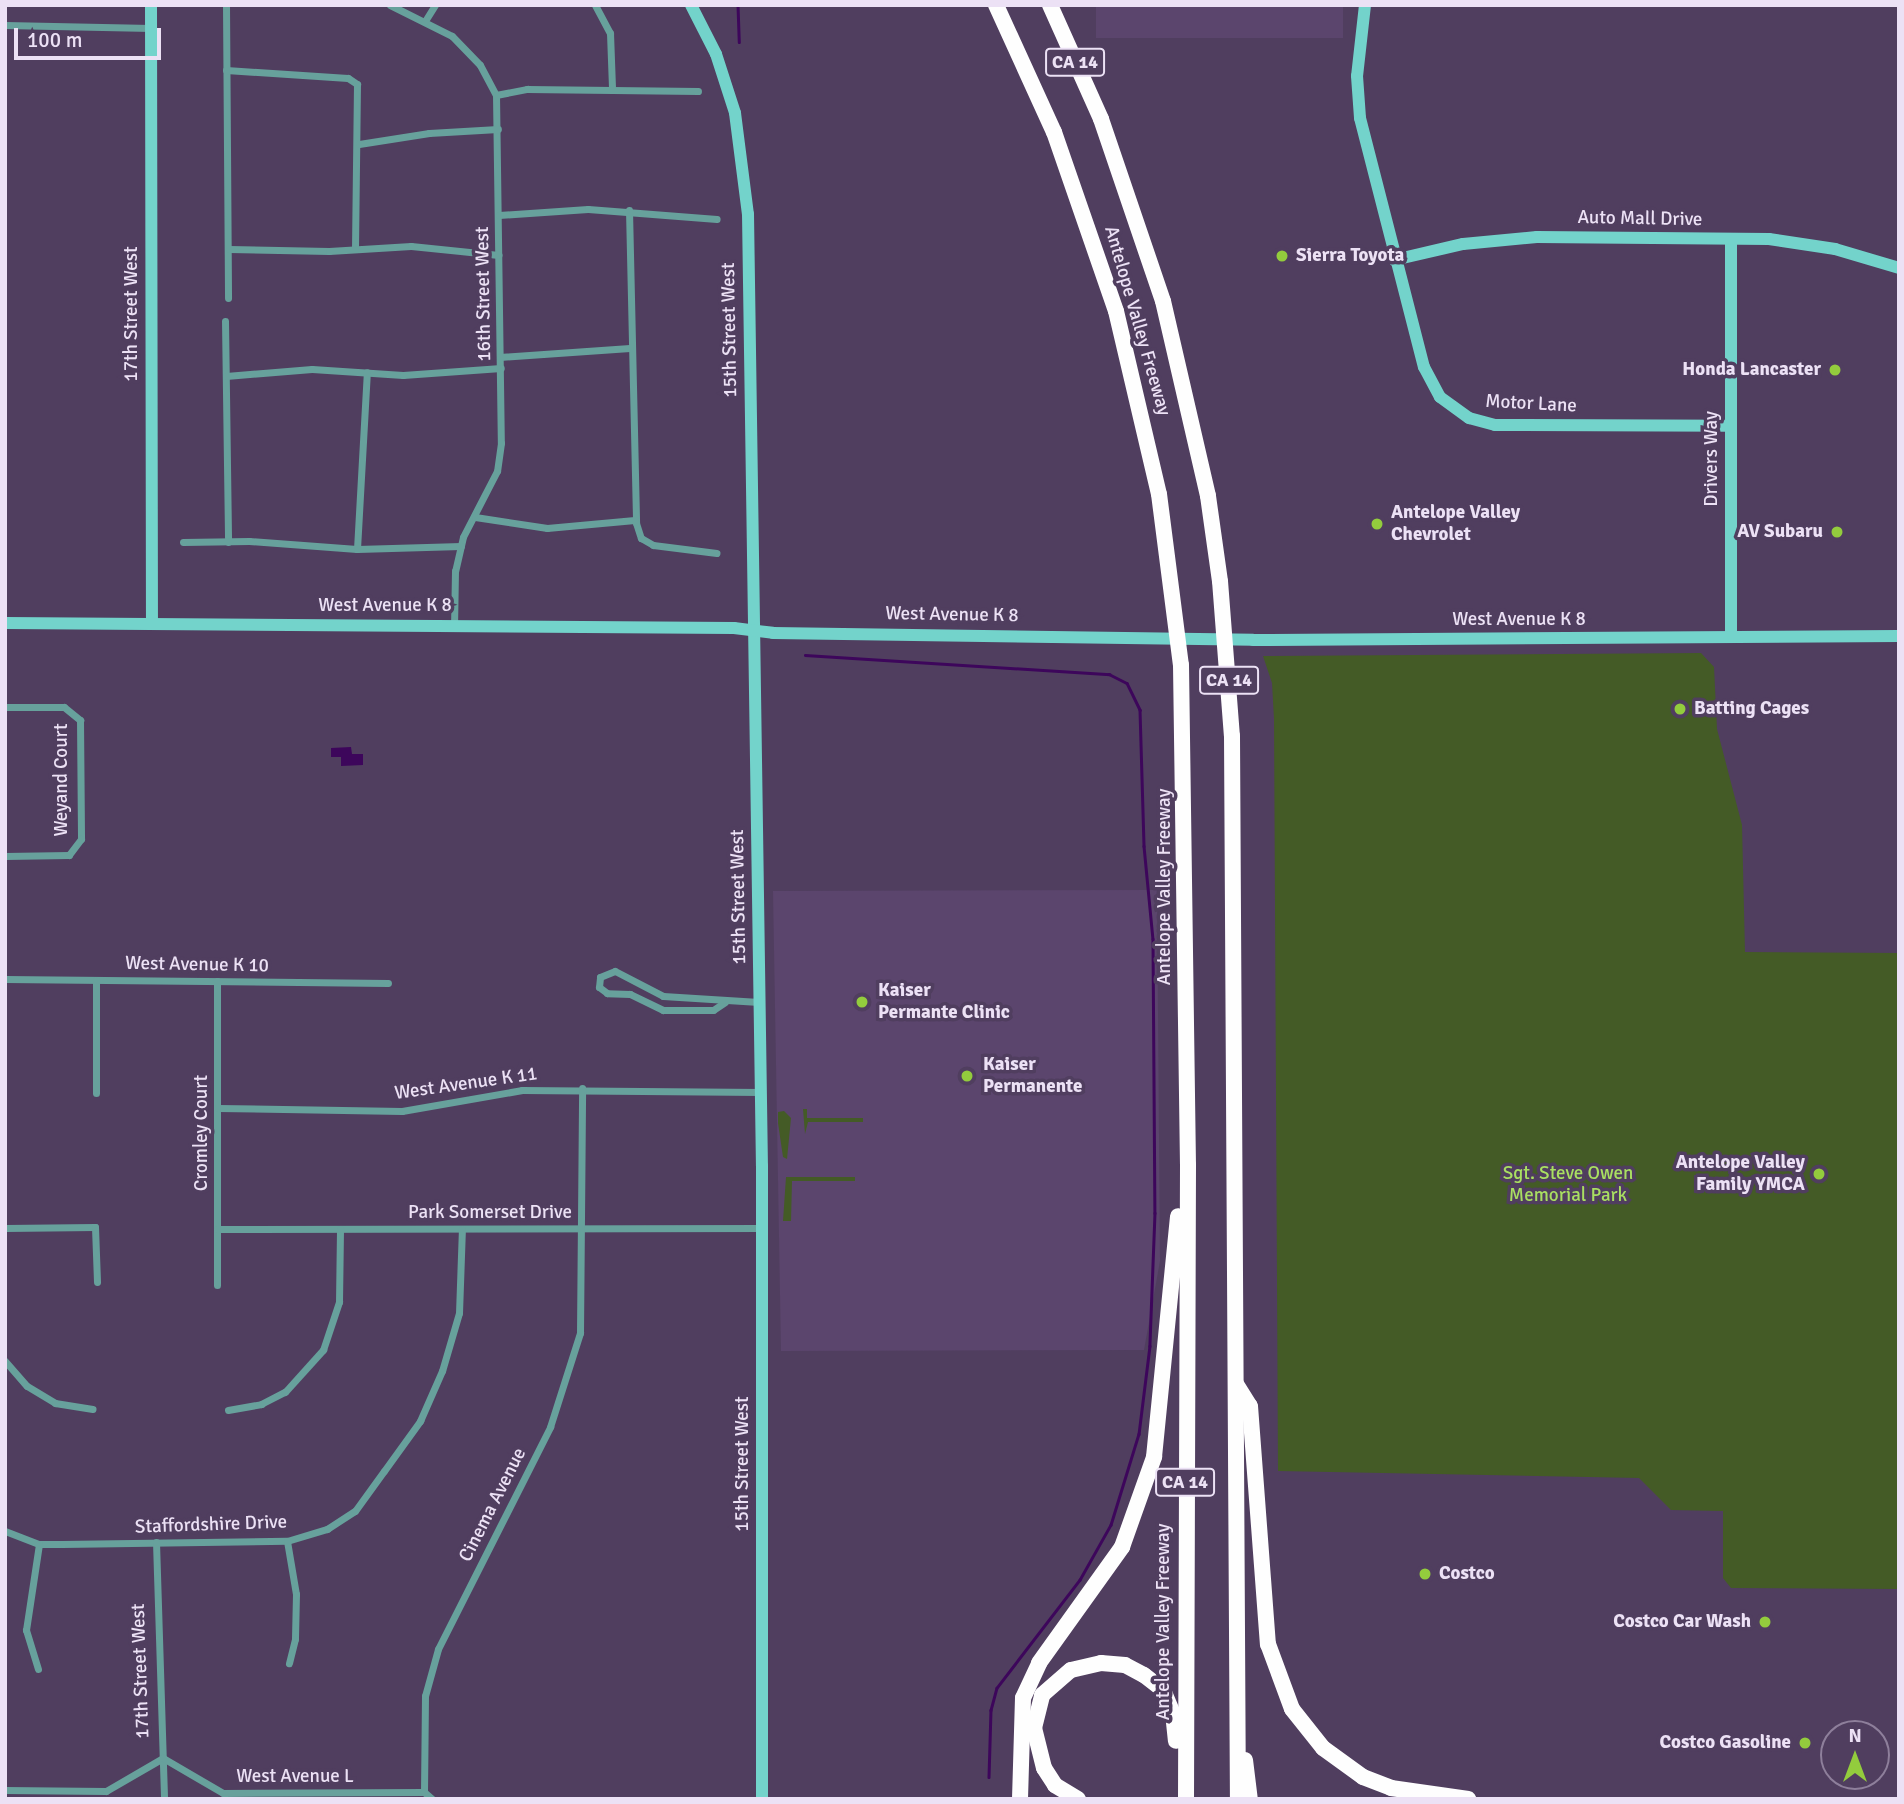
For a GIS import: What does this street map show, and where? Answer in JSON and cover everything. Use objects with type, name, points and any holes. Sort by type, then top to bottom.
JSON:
[{"type":"highway","name":"Antelope Valley Freeway","points":[[996,5],[1054,132],[1085,213],[1136,384],[1158,494],[1181,665],[1185,757],[1188,1165],[1186,1799]]},
{"type":"highway","name":"Antelope Valley Freeway","points":[[1050,5],[1101,119],[1163,301],[1208,496],[1220,581],[1232,736],[1238,1799]]},
{"type":"highway","points":[[1020,1799],[1023,1698],[1039,1663],[1122,1547],[1154,1457],[1178,1209],[1188,1165]]},
{"type":"highway","points":[[1236,1384],[1251,1406],[1268,1644],[1292,1709],[1323,1748],[1363,1777],[1401,1790],[1468,1799]]},
{"type":"highway","points":[[1078,1799],[1055,1785],[1044,1768],[1035,1747],[1036,1710],[1055,1680],[1085,1665],[1101,1663],[1125,1665],[1163,1690],[1173,1713],[1178,1799]]},
{"type":"highway","points":[[1238,1722],[1250,1799]]},
{"type":"street","name":"17th Street West","points":[[151,5],[152,624]]},
{"type":"street","points":[[226,5],[228,298]]},
{"type":"street","name":"16th Street West","points":[[390,5],[452,36],[480,65],[496,95],[500,357],[497,471],[461,546],[455,571],[454,626]]},
{"type":"street","points":[[425,21],[435,5]]},
{"type":"street","points":[[595,5],[610,33],[612,89]]},
{"type":"street","name":"15th Street West","points":[[691,5],[716,54],[735,113],[744,161],[755,630],[761,1092],[762,1799]]},
{"type":"street","name":"Motor Lane","points":[[1365,5],[1357,76],[1360,118],[1394,260],[1428,379],[1448,405],[1469,418],[1495,425],[1731,426]]},
{"type":"street","points":[[5,25],[151,28]]},
{"type":"street","points":[[226,70],[348,78],[361,93],[355,249]]},
{"type":"street","points":[[496,95],[527,89],[698,91]]},
{"type":"street","points":[[359,144],[429,132],[498,129]]},
{"type":"street","points":[[499,215],[629,210],[717,219]]},
{"type":"street","points":[[629,210],[635,520],[641,538],[653,545],[716,554]]},
{"type":"street","name":"Auto Mall Drive","points":[[1394,260],[1463,244],[1537,237],[1790,240],[1886,261],[1899,268]]},
{"type":"street","name":"Drivers Way","points":[[1731,240],[1731,635]]},
{"type":"street","points":[[229,249],[411,246],[499,255]]},
{"type":"street","points":[[1886,261],[1899,256]]},
{"type":"street","points":[[225,321],[228,542]]},
{"type":"street","points":[[500,357],[631,348]]},
{"type":"street","points":[[226,376],[312,369],[403,375],[500,368]]},
{"type":"street","points":[[357,549],[367,372]]},
{"type":"street","points":[[475,517],[547,528],[635,520]]},
{"type":"street","points":[[183,542],[357,549],[461,546]]},
{"type":"street","name":"West Avenue K 8","points":[[5,623],[454,626],[1253,639],[1899,636]]},
{"type":"street","name":"Weyand Court","points":[[5,707],[74,710],[80,720],[81,839],[69,855],[5,856]]},
{"type":"street","points":[[725,1002],[713,1010],[663,1010],[630,993],[618,996],[599,987],[600,978],[615,971],[663,996],[713,997],[725,1002],[759,1002]]},
{"type":"street","name":"West Avenue K 10","points":[[5,979],[388,983]]},
{"type":"street","points":[[630,993],[634,979]]},
{"type":"street","points":[[96,980],[96,1093]]},
{"type":"street","name":"Cromley Court","points":[[217,981],[217,1285]]},
{"type":"street","name":"West Avenue K 11","points":[[218,1108],[402,1111],[522,1090],[582,1088],[761,1092]]},
{"type":"street","name":"Cinema Avenue","points":[[424,1792],[425,1696],[439,1649],[550,1427],[569,1378],[580,1333],[582,1088]]},
{"type":"street","points":[[5,1228],[95,1227],[97,1282]]},
{"type":"street","points":[[228,1410],[261,1404],[285,1392],[323,1350],[339,1302],[340,1228]]},
{"type":"street","name":"Staffordshire Drive","points":[[5,1531],[39,1544],[288,1541],[327,1529],[355,1511],[419,1420],[442,1371],[459,1314],[462,1228]]},
{"type":"street","name":"Park Somerset Drive","points":[[217,1229],[762,1228]]},
{"type":"street","points":[[5,1361],[27,1386],[55,1404],[93,1409]]},
{"type":"street","points":[[288,1541],[296,1594],[295,1639],[289,1663]]},
{"type":"street","name":"17th Street West","points":[[156,1542],[164,1799]]},
{"type":"street","points":[[38,1669],[26,1630],[39,1544]]},
{"type":"street","points":[[5,1790],[106,1791],[163,1758]]},
{"type":"street","name":"West Avenue L","points":[[163,1758],[223,1793],[424,1792]]},
{"type":"street","points":[[424,1792],[432,1799]]},
{"type":"shaded area","points":[[1096,5],[1343,5],[1343,38],[1096,38]]},
{"type":"shaded area","points":[[351,747],[352,754],[363,754],[363,765],[341,766],[341,757],[331,757],[331,748]]},
{"type":"shaded area","name":"Kaiser Permanente","points":[[1157,890],[1160,1261],[1144,1350],[781,1351],[773,891]]},
{"type":"green space","name":"Sgt. Steve Owen Memorial Park","points":[[1701,653],[1714,667],[1717,729],[1742,825],[1745,952],[1899,953],[1899,1589],[1731,1588],[1723,1578],[1723,1511],[1671,1510],[1639,1478],[1278,1471],[1274,719],[1272,683],[1263,656]]},
{"type":"green space","points":[[803,1109],[807,1109],[807,1118],[863,1118],[863,1122],[808,1122],[805,1134]]},
{"type":"green space","points":[[784,1111],[791,1118],[787,1159],[783,1157],[778,1123],[778,1112]]},
{"type":"green space","points":[[786,1177],[855,1177],[855,1181],[792,1181],[791,1221],[783,1221]]},
{"type":"waterway","points":[[738,5],[739,42]]},
{"type":"waterway","points":[[805,655],[1109,674],[1127,683],[1140,710],[1144,846],[1153,939],[1155,1213],[1150,1346],[1139,1434],[1111,1525],[1080,1580],[997,1688],[991,1710],[989,1777]]},
{"type":"place","name":"Sierra Toyota","points":[[1282,256]]},
{"type":"place","name":"Honda Lancaster","points":[[1835,370]]},
{"type":"place","name":"Antelope Valley Chevrolet","points":[[1377,524]]},
{"type":"place","name":"AV Subaru","points":[[1837,532]]},
{"type":"place","name":"Batting Cages","points":[[1680,709]]},
{"type":"place","name":"Kaiser Permante Clinic","points":[[862,1002]]},
{"type":"place","name":"Kaiser Permanente","points":[[967,1076]]},
{"type":"place","name":"Antelope Valley Family YMCA","points":[[1819,1174]]},
{"type":"place","name":"Costco","points":[[1425,1574]]},
{"type":"place","name":"Costco Car Wash","points":[[1765,1622]]},
{"type":"place","name":"Costco Gasoline","points":[[1805,1743]]}]
